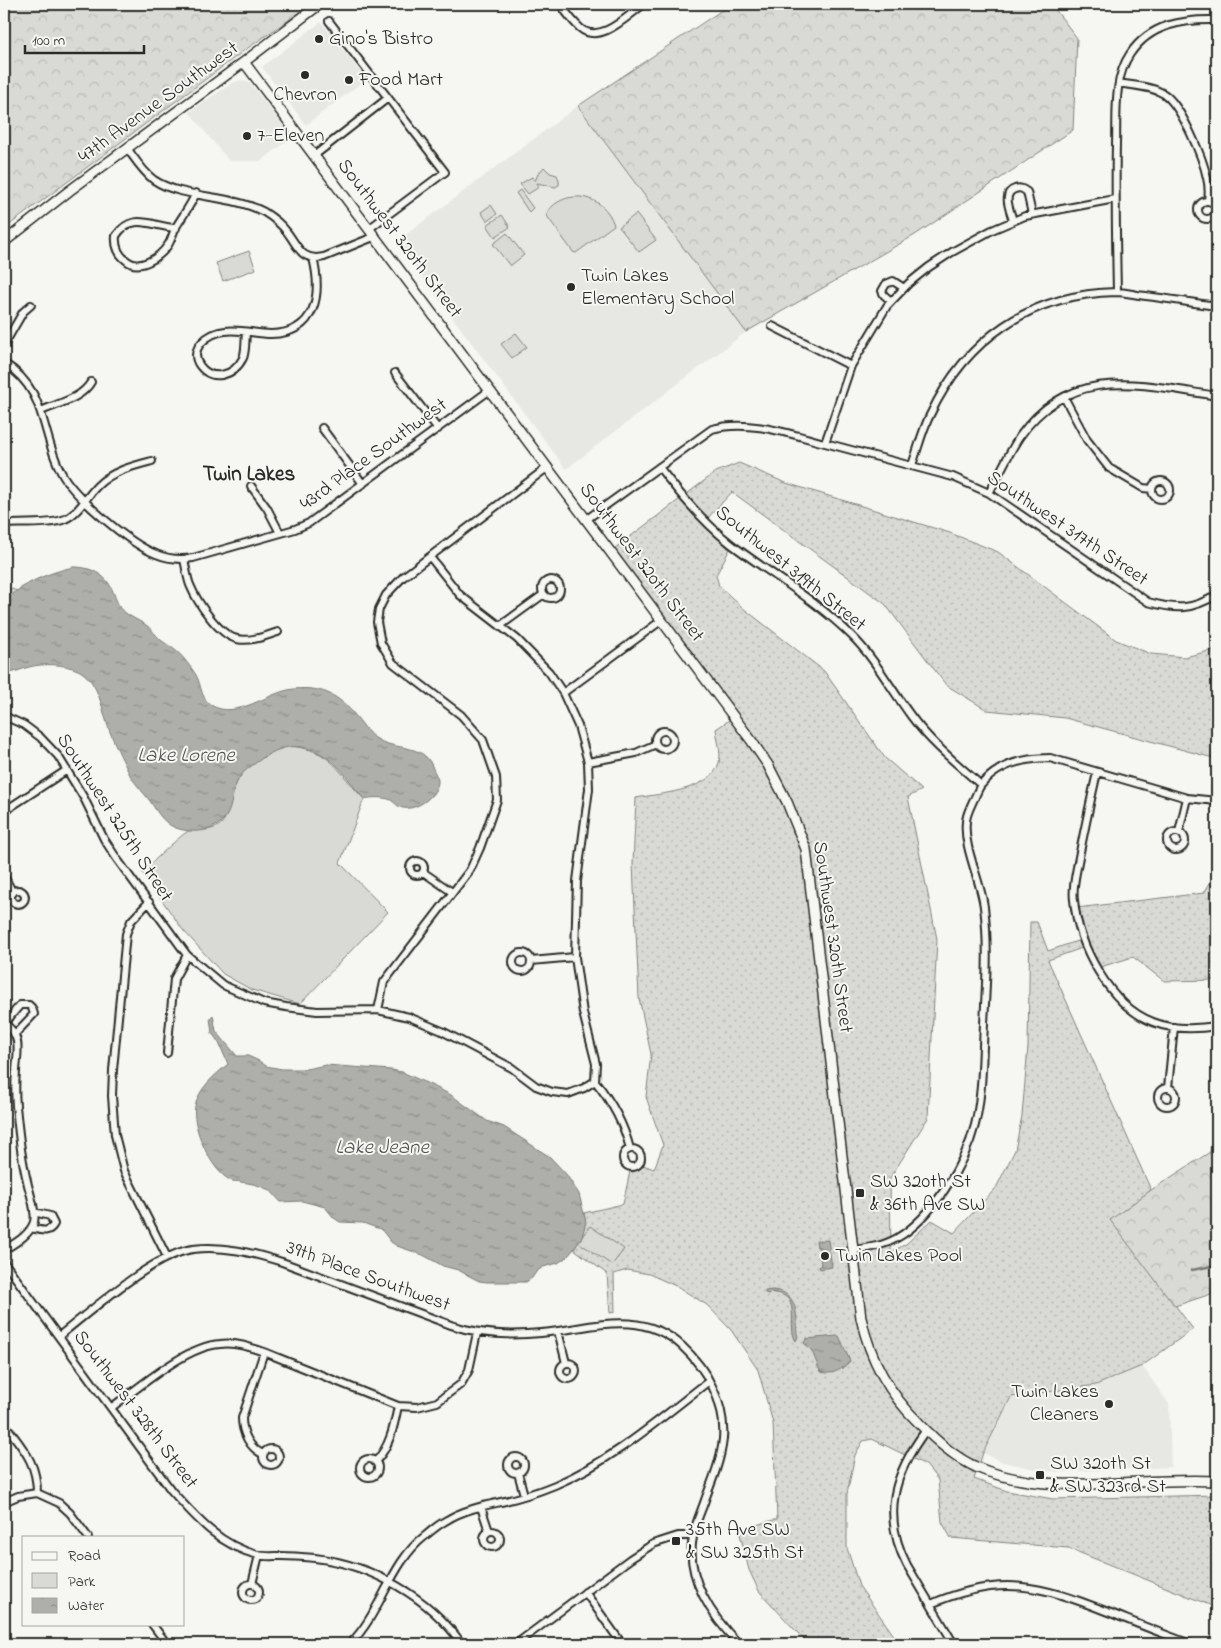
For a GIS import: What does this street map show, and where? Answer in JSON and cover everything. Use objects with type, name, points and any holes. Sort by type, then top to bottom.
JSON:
[{"type":"main road","name":"47th Avenue Southwest","points":[[4,242],[320,4]]},
{"type":"main road","name":"Southwest 320th Street","points":[[244,62],[376,236],[751,740],[768,765],[787,802],[806,849],[861,1318],[873,1358],[895,1397],[926,1430],[963,1460],[976,1467],[1012,1478],[1044,1483],[1092,1484],[1217,1480]]},
{"type":"street","points":[[560,4],[581,29],[592,34],[607,29],[644,4]]},
{"type":"street","points":[[1117,292],[1115,198],[1119,83],[1124,65],[1130,55],[1153,32],[1182,21],[1217,20]]},
{"type":"street","points":[[328,21],[445,172],[370,228]]},
{"type":"street","points":[[1119,83],[1151,88],[1171,100],[1180,114],[1202,162],[1208,180],[1208,201]]},
{"type":"street","points":[[315,155],[388,98]]},
{"type":"street","points":[[127,148],[145,171],[160,183],[244,203],[266,214],[283,227],[301,252],[314,258],[324,257],[376,236]]},
{"type":"street","points":[[1013,221],[1008,200],[1009,194],[1014,189],[1021,188],[1027,192],[1032,214]]},
{"type":"street","points":[[176,228],[141,222],[127,225],[116,236],[117,249],[128,262],[139,266],[160,254],[169,243],[176,228],[190,208],[196,193]]},
{"type":"street","points":[[825,443],[851,366],[874,326],[891,301],[904,288],[929,267],[952,252],[1013,221],[1032,214],[1115,198]]},
{"type":"street","points":[[246,332],[243,358],[231,371],[217,376],[208,374],[200,367],[195,354],[198,347],[205,340],[224,331],[246,332],[270,334],[286,332],[300,324],[309,315],[316,301],[318,288],[314,258]]},
{"type":"street","points":[[891,301],[882,291],[886,284],[893,282],[904,288]]},
{"type":"street","points":[[912,466],[929,417],[949,381],[961,365],[994,333],[1010,321],[1035,309],[1062,300],[1117,292],[1217,306]]},
{"type":"street","points":[[4,345],[23,312],[31,304]]},
{"type":"street","points":[[772,326],[851,366]]},
{"type":"street","points":[[4,363],[27,384],[41,411],[52,455],[66,483],[84,501],[126,536],[147,550],[166,557],[184,559],[188,579],[198,601],[226,634],[237,639],[247,640],[278,632]]},
{"type":"street","points":[[395,372],[438,429]]},
{"type":"street","points":[[41,411],[79,395],[87,389],[91,382]]},
{"type":"street","points":[[989,493],[1020,437],[1035,417],[1064,397],[1085,388],[1126,383],[1217,396]]},
{"type":"street","name":"43rd Place Southwest","points":[[184,559],[309,524],[490,390]]},
{"type":"street","points":[[1064,397],[1087,440],[1109,468],[1143,488],[1152,489]]},
{"type":"street","name":"Southwest 317th Street","points":[[586,519],[697,438],[712,429],[726,425],[739,426],[785,433],[953,477],[989,493],[1148,602],[1165,607],[1182,608],[1204,602],[1217,595]]},
{"type":"street","points":[[322,428],[363,484]]},
{"type":"street","points":[[4,524],[63,520],[71,516],[97,486],[111,475],[152,461]]},
{"type":"street","points":[[378,1010],[384,982],[470,870],[480,848],[496,800],[496,776],[483,740],[472,726],[452,708],[393,663],[381,643],[377,622],[382,601],[396,583],[548,467]]},
{"type":"street","name":"Southwest 319th Street","points":[[659,467],[704,522],[732,545],[797,590],[852,636],[876,665],[911,716],[938,747],[981,785]]},
{"type":"street","points":[[251,486],[267,508],[280,533]]},
{"type":"street","points":[[430,557],[460,595],[517,639],[544,666],[563,693],[575,718],[588,762],[589,789],[577,881],[575,957],[583,1013],[596,1064],[595,1081],[610,1100],[628,1140],[630,1149]]},
{"type":"street","points":[[500,626],[544,594]]},
{"type":"street","points":[[563,693],[662,620]]},
{"type":"street","name":"Southwest 325th Street","points":[[4,716],[24,725],[40,737],[58,756],[95,818],[104,839],[116,859],[187,956],[223,985],[264,1003],[317,1011],[378,1010],[409,1017],[442,1031],[512,1068],[536,1086],[552,1092],[568,1094],[584,1088],[595,1081]]},
{"type":"street","points":[[588,762],[636,753],[656,744]]},
{"type":"street","points":[[853,1250],[876,1246],[897,1238],[924,1214],[947,1187],[964,1155],[974,1127],[980,1098],[986,949],[984,907],[966,835],[966,822],[981,785],[996,771],[1015,762],[1032,758],[1050,758],[1187,798],[1217,801]]},
{"type":"street","points":[[4,814],[12,806],[67,770]]},
{"type":"street","points":[[1097,773],[1073,899],[1085,947],[1111,989],[1130,1008],[1153,1022],[1174,1027],[1204,1028],[1217,1026]]},
{"type":"street","points":[[1179,832],[1187,798]]},
{"type":"street","points":[[423,872],[452,892]]},
{"type":"street","points":[[4,876],[13,893]]},
{"type":"street","points":[[149,902],[131,921],[126,934],[112,1087],[115,1135],[124,1171],[167,1257]]},
{"type":"street","points":[[167,1053],[174,979],[187,956]]},
{"type":"street","points":[[531,961],[575,957]]},
{"type":"street","points":[[4,1250],[22,1238],[35,1220],[21,1155],[14,1092],[18,1046],[15,1034],[6,1025],[20,1006],[29,1005],[34,1014],[15,1034]]},
{"type":"street","points":[[1168,1088],[1174,1027]]},
{"type":"street","points":[[31,1228],[45,1231],[51,1229],[54,1224],[50,1216],[34,1212]]},
{"type":"street","name":"39th Place Southwest","points":[[59,1336],[148,1268],[167,1257],[192,1249],[226,1248],[282,1262],[477,1333],[522,1334],[558,1331],[600,1323],[635,1323],[657,1330],[676,1341],[692,1355],[709,1381]]},
{"type":"street","name":"Southwest 328th Street","points":[[4,1262],[171,1490],[199,1522],[218,1537],[259,1555],[334,1561],[372,1574],[405,1591],[439,1616],[462,1644]]},
{"type":"street","points":[[558,1331],[566,1363]]},
{"type":"street","points":[[112,1407],[181,1358],[202,1347],[221,1343],[264,1352],[398,1406],[417,1407],[431,1404],[445,1397],[464,1380],[477,1333]]},
{"type":"street","points":[[263,1454],[252,1446],[242,1425],[243,1412],[264,1352]]},
{"type":"street","points":[[350,1644],[360,1635],[377,1609],[390,1583],[411,1549],[448,1519],[481,1506],[554,1486],[580,1473],[644,1430],[709,1381],[719,1400],[723,1420],[723,1439],[720,1457],[693,1536],[693,1560],[698,1582],[706,1603],[720,1624],[739,1644]]},
{"type":"street","points":[[375,1462],[384,1452],[390,1440],[398,1406]]},
{"type":"street","points":[[4,1423],[28,1456],[37,1478],[37,1493]]},
{"type":"street","points":[[926,1430],[904,1465],[895,1491],[893,1510],[895,1532],[902,1556],[954,1644]]},
{"type":"street","points":[[518,1474],[524,1495]]},
{"type":"street","points":[[4,1502],[18,1496],[37,1493],[59,1503],[70,1513],[87,1536]]},
{"type":"street","points":[[481,1506],[490,1531]]},
{"type":"street","points":[[516,1644],[653,1544],[678,1536],[693,1536]]},
{"type":"street","points":[[252,1584],[259,1555]]},
{"type":"street","points":[[931,1604],[970,1590],[998,1586],[1029,1587],[1069,1596],[1191,1644]]},
{"type":"street","points":[[585,1592],[622,1644]]},
{"type":"street","points":[[154,1626],[167,1644]]},
{"type":"shaded area","points":[[321,22],[366,79],[306,125],[262,67]]},
{"type":"shaded area","points":[[241,80],[250,83],[292,137],[261,161],[229,161],[189,112],[234,82]]},
{"type":"shaded area","name":"Twin Lakes Elementary School","points":[[578,106],[746,332],[566,469],[396,242]]},
{"type":"shaded area","points":[[1142,1366],[1169,1404],[1171,1467],[1060,1472],[1044,1471],[1003,1462],[983,1453],[1011,1397],[1096,1385]]},
{"type":"green space","points":[[4,4],[312,4],[245,50],[4,230]]},
{"type":"green space","points":[[731,4],[1051,4],[1077,38],[1073,130],[915,235],[746,332],[578,106]]},
{"type":"green space","points":[[544,167],[550,173],[557,175],[559,185],[555,187],[537,183],[539,187],[528,194],[520,184],[532,177],[535,181]]},
{"type":"green space","points":[[520,190],[533,208],[529,212],[516,193]]},
{"type":"green space","points":[[571,197],[592,200],[602,206],[609,214],[614,225],[576,253],[573,252],[547,216],[548,211],[558,202]]},
{"type":"green space","points":[[491,205],[497,214],[487,221],[481,212]]},
{"type":"green space","points":[[636,214],[656,240],[639,252],[619,227]]},
{"type":"green space","points":[[502,215],[510,227],[495,237],[487,225]]},
{"type":"green space","points":[[507,233],[524,255],[510,266],[493,244]]},
{"type":"green space","points":[[249,251],[256,269],[223,281],[216,263]]},
{"type":"green space","points":[[516,333],[527,347],[512,358],[501,344]]},
{"type":"green space","points":[[739,463],[786,483],[950,533],[998,552],[1116,640],[1151,654],[1185,657],[1217,649],[1217,759],[1065,718],[987,710],[946,685],[885,604],[732,492],[705,521],[732,545],[716,575],[719,586],[743,608],[824,671],[885,758],[922,790],[908,797],[937,939],[928,1118],[890,1178],[891,1252],[906,1244],[932,1220],[954,1233],[996,1188],[1015,1150],[1022,1116],[1028,1047],[1030,922],[1037,922],[1048,951],[1083,939],[1076,908],[1204,893],[1217,871],[1217,980],[1164,981],[1133,957],[1097,968],[1085,947],[1048,960],[1151,1190],[1111,1220],[1193,1329],[1142,1366],[1096,1385],[1011,1397],[983,1453],[974,1479],[1007,1491],[1053,1499],[1217,1495],[1217,1608],[1068,1548],[951,1538],[942,1522],[938,1480],[926,1465],[872,1439],[863,1441],[855,1455],[847,1494],[847,1548],[859,1586],[900,1644],[808,1644],[759,1591],[749,1570],[739,1530],[777,1519],[773,1423],[758,1370],[731,1330],[707,1305],[678,1287],[649,1274],[627,1270],[614,1274],[615,1312],[610,1313],[607,1274],[574,1249],[583,1232],[584,1213],[623,1204],[630,1171],[637,1170],[643,1165],[654,1169],[663,1145],[646,1097],[651,1054],[639,998],[633,864],[636,798],[673,792],[700,783],[710,777],[717,768],[720,756],[716,729],[734,717],[611,551],[716,472]]},
{"type":"green space","points":[[4,586],[17,591],[4,602]]},
{"type":"green space","points":[[289,746],[304,748],[325,757],[364,799],[340,863],[388,912],[300,1004],[252,990],[223,974],[183,930],[142,872],[185,833],[193,830],[214,828],[222,823],[229,810],[235,787],[244,772],[265,755]]},
{"type":"green space","points":[[1217,1117],[1217,1292],[1175,1306],[1110,1220],[1151,1190],[1210,1152]]},
{"type":"green space","points":[[590,1226],[624,1249],[612,1265],[578,1242]]},
{"type":"water","name":"Lake Lorene","points":[[73,567],[92,570],[106,580],[123,611],[148,627],[182,657],[196,675],[203,695],[211,705],[231,710],[284,691],[315,689],[323,691],[346,705],[374,737],[384,743],[408,748],[428,759],[438,780],[435,791],[426,801],[408,808],[398,806],[385,798],[364,799],[344,773],[329,759],[310,749],[301,747],[283,748],[266,756],[244,772],[236,784],[228,813],[219,824],[200,831],[179,829],[169,825],[131,777],[110,732],[96,689],[85,675],[67,666],[54,665],[41,665],[4,673],[4,602],[27,584],[54,572]]},
{"type":"water","name":"Lake Jeane","points":[[213,1015],[216,1031],[237,1056],[248,1056],[266,1066],[282,1069],[306,1069],[326,1065],[391,1070],[402,1072],[451,1095],[487,1121],[504,1127],[550,1157],[566,1174],[579,1194],[586,1222],[582,1237],[567,1257],[558,1263],[543,1267],[526,1282],[479,1281],[458,1270],[443,1266],[423,1255],[397,1246],[391,1242],[381,1229],[363,1223],[340,1222],[325,1207],[302,1201],[281,1202],[271,1191],[251,1184],[230,1180],[223,1175],[210,1158],[199,1136],[196,1125],[195,1106],[200,1094],[212,1078],[228,1064],[219,1043],[212,1033],[210,1018]]},
{"type":"water","name":"Twin Lakes Pool","points":[[828,1240],[832,1267],[820,1269],[819,1247],[817,1247],[816,1241]]},
{"type":"water","points":[[772,1290],[785,1293],[795,1306],[798,1336],[796,1341],[793,1335],[792,1313],[789,1300],[784,1295],[771,1292],[765,1293],[765,1291]]},
{"type":"water","points":[[839,1336],[850,1361],[844,1367],[832,1373],[824,1373],[820,1371],[812,1351],[804,1343],[806,1339]]},
{"type":"waterway","points":[[1192,1270],[1217,1265]]},
{"type":"place","name":"Gino's Bistro","points":[[319,39]]},
{"type":"place","name":"Chevron","points":[[305,75]]},
{"type":"place","name":"Food Mart","points":[[349,80]]},
{"type":"place","name":"7-Eleven","points":[[247,136]]},
{"type":"place","name":"Twin Lakes Elementary School","points":[[571,287]]},
{"type":"place","name":"SW 320th St & 36th Ave SW","points":[[860,1193]]},
{"type":"place","name":"Twin Lakes Pool","points":[[825,1256]]},
{"type":"place","name":"Twin Lakes Cleaners","points":[[1109,1404]]},
{"type":"place","name":"SW 320th St & SW 323rd St","points":[[1040,1475]]},
{"type":"place","name":"35th Ave SW & SW 325th St","points":[[676,1541]]},
{"type":"district","name":"Twin Lakes","points":[[249,475]]}]
